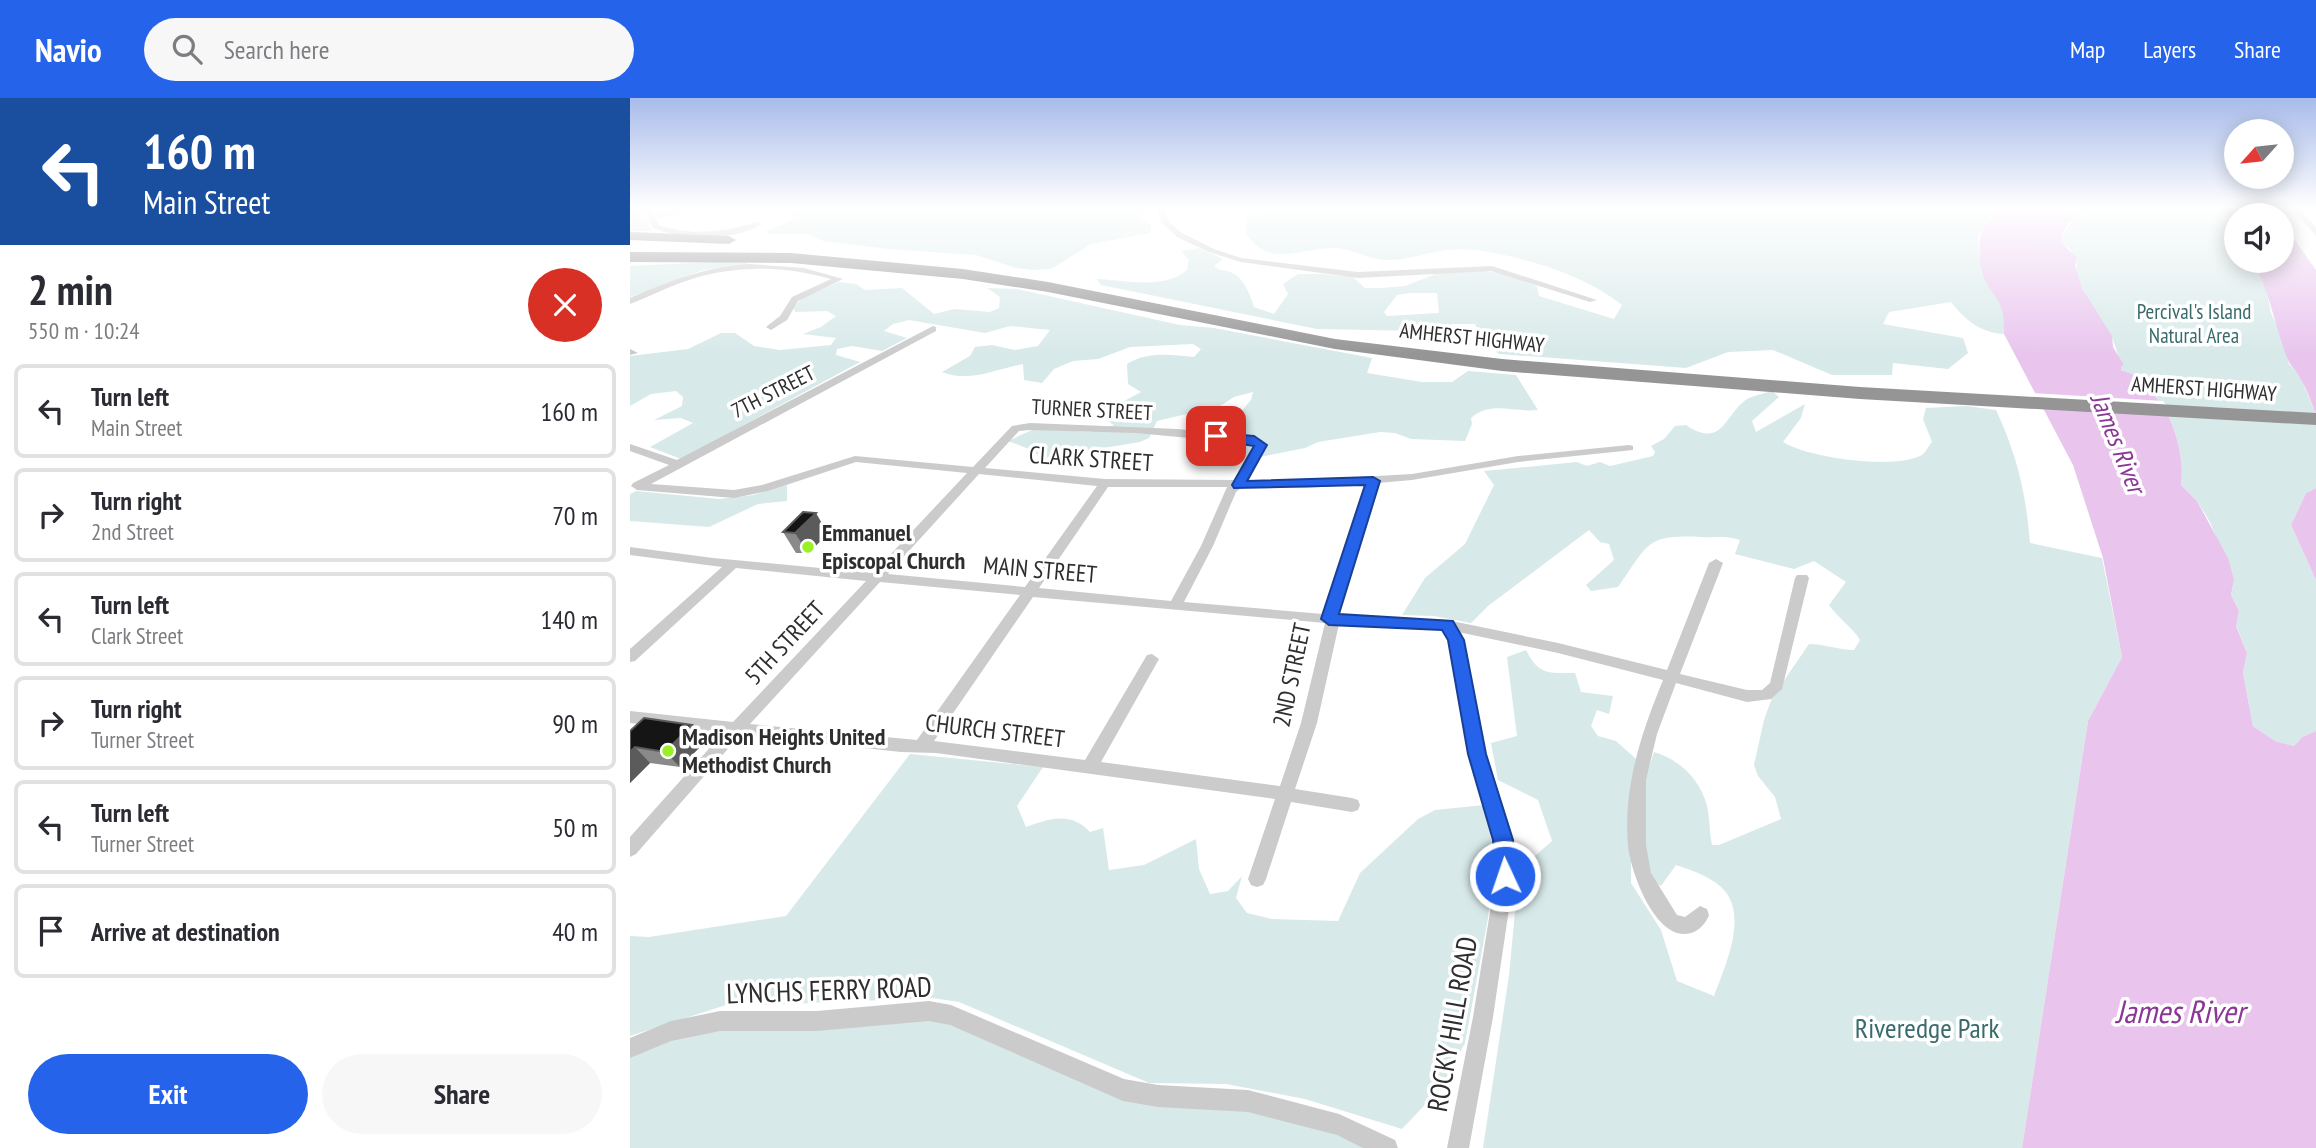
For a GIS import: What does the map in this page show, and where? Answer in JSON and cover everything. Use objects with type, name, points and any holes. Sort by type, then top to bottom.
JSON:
[{"type":"highway","name":"AMHERST HIGHWAY","points":[[823,256],[974,270],[1268,326],[1439,353],[1562,366],[2316,419]]},
{"type":"highway","points":[[892,256],[974,270]]},
{"type":"highway","name":"AMHERST HIGHWAY","points":[[630,257],[780,258],[875,264],[1009,281],[1291,336],[1433,358],[1556,370],[1860,393],[1962,394],[2316,411]]},
{"type":"highway","points":[[630,264],[736,260],[875,264]]},
{"type":"street","points":[[1228,256],[1347,274],[1492,268],[1593,300]]},
{"type":"street","points":[[630,301],[693,276],[719,270],[775,267],[839,279],[795,299],[784,318],[771,327]]},
{"type":"street","name":"7TH STREET","points":[[634,488],[933,329]]},
{"type":"street","name":"TURNER STREET","points":[[975,470],[1012,430],[1021,426],[1091,428],[1254,440],[1260,445],[1259,450],[1238,485]]},
{"type":"street","points":[[630,447],[678,464]]},
{"type":"street","name":"CLARK STREET","points":[[634,488],[734,494],[764,488],[855,459],[1105,483],[1238,485],[1373,481],[1463,470],[1518,459],[1629,448]]},
{"type":"street","name":"5TH STREET","points":[[630,849],[736,729],[975,470]]},
{"type":"street","name":"2ND STREET","points":[[1257,880],[1315,704],[1333,626],[1329,619],[1373,481]]},
{"type":"street","points":[[922,746],[1105,483]]},
{"type":"street","points":[[1176,604],[1231,489],[1238,485]]},
{"type":"street","name":"MAIN STREET","points":[[630,551],[733,564],[1329,619],[1447,625],[1671,675],[1747,696],[1766,695],[1777,685],[1802,578]]},
{"type":"street","points":[[1700,915],[1696,922],[1689,925],[1670,921],[1642,875],[1638,858],[1640,766],[1671,675],[1716,563]]},
{"type":"street","points":[[630,657],[733,564]]},
{"type":"street","name":"ROCKY HILL ROAD","points":[[1447,625],[1456,640],[1477,754],[1505,855],[1505,876],[1483,1017],[1458,1148]]},
{"type":"street","points":[[1090,767],[1152,659]]},
{"type":"street","name":"CHURCH STREET","points":[[630,717],[922,746],[1352,805]]},
{"type":"street","name":"LYNCHS FERRY ROAD","points":[[630,1048],[671,1031],[720,1021],[817,1021],[929,1011],[951,1016],[1123,1090],[1158,1096],[1248,1101],[1339,1125],[1387,1148]]},
{"type":"green space","points":[[979,256],[1072,256],[1051,269],[1016,268]]},
{"type":"green space","points":[[1185,256],[1216,256],[1223,259],[1214,266],[1240,278],[1254,307],[1274,314],[1288,294],[1283,284],[1298,274],[1353,277],[1365,288],[1382,288],[1405,286],[1438,273],[1481,270],[1510,275],[1537,286],[1539,296],[1614,319],[1622,305],[1588,283],[1508,256],[1980,256],[1981,272],[2000,300],[2005,315],[2004,334],[1988,331],[1974,324],[1951,302],[1889,312],[1883,324],[1963,338],[1968,353],[1948,369],[1893,363],[1892,375],[1832,375],[1773,350],[1728,352],[1686,368],[1499,354],[1483,340],[1475,324],[1454,324],[1421,331],[1317,329],[1101,285],[1097,279],[1144,282],[1168,280],[1187,270],[1189,260]],"holes":[[[1437,293],[1439,313],[1387,316],[1384,312],[1397,295]]]},
{"type":"green space","points":[[1366,256],[1417,256],[1384,260]]},
{"type":"green space","name":"Percival's Island Natural Area","points":[[2074,256],[2224,256],[2224,273],[2258,273],[2289,364],[2300,376],[2316,414],[2316,488],[2306,493],[2291,525],[2316,580],[2316,731],[2302,737],[2294,746],[2275,741],[2253,726],[2243,673],[2247,653],[2236,625],[2239,611],[2231,595],[2234,580],[2210,522],[2197,501],[2181,485],[2180,453],[2165,409],[2142,387],[2144,382],[2121,370],[2112,338],[2082,288],[2076,269],[2077,261]]},
{"type":"green space","points":[[746,263],[750,266],[703,270],[630,297],[630,266]]},
{"type":"green space","points":[[839,282],[856,284],[865,290],[902,288],[934,314],[955,309],[990,312],[999,308],[1000,297],[987,288],[1017,289],[1180,325],[1214,328],[1372,358],[1367,373],[1422,382],[1452,382],[1468,371],[1516,375],[1538,410],[1495,408],[1479,413],[1471,418],[1472,424],[1465,441],[1411,439],[1395,433],[1380,432],[1318,442],[1305,448],[1239,461],[1225,454],[1227,443],[1245,430],[1244,416],[1240,413],[1251,400],[1253,392],[1234,397],[1220,406],[1157,421],[1149,438],[1140,442],[1043,458],[1008,441],[1034,429],[1092,432],[1114,425],[1098,415],[1141,392],[1128,384],[1127,364],[1151,356],[1194,357],[1201,349],[1193,344],[1130,347],[1098,359],[1073,361],[1054,369],[1042,383],[1024,380],[1023,364],[963,376],[942,372],[970,356],[975,347],[992,345],[1015,350],[1038,346],[1050,330],[1010,326],[985,333],[909,320],[893,324],[884,331],[907,338],[882,351],[852,346],[837,349],[836,355],[860,362],[681,459],[650,447],[693,423],[681,418],[654,420],[682,406],[683,397],[676,391],[651,394],[630,406],[630,356],[688,349],[721,333],[735,333],[754,346],[780,350],[831,345],[836,338],[803,334],[821,327],[836,316],[827,311],[795,312],[794,307],[804,296]]},
{"type":"green space","name":"Riveredge Park","points":[[1772,391],[1779,397],[1752,421],[1756,432],[1805,404],[1801,418],[1783,442],[1812,453],[1873,462],[1893,462],[1922,455],[1932,442],[1923,419],[1926,408],[1966,406],[1996,410],[2010,443],[2019,475],[2030,543],[2102,558],[2122,657],[2088,721],[2022,1148],[1483,1148],[1509,975],[1519,870],[1552,841],[1538,800],[1498,780],[1491,743],[1517,736],[1507,657],[1526,650],[1535,664],[1545,671],[1575,673],[1581,692],[1613,696],[1609,714],[1597,710],[1591,726],[1598,736],[1616,741],[1636,759],[1631,823],[1631,883],[1661,930],[1677,981],[1714,996],[1729,955],[1734,911],[1721,887],[1688,869],[1676,865],[1661,886],[1650,880],[1643,850],[1643,785],[1654,752],[1680,765],[1699,787],[1707,806],[1712,845],[1719,845],[1781,819],[1775,797],[1758,776],[1754,765],[1772,698],[1809,644],[1854,650],[1860,640],[1829,605],[1846,582],[1814,561],[1794,569],[1735,554],[1740,540],[1724,537],[1658,540],[1643,552],[1618,587],[1591,591],[1586,585],[1614,560],[1609,544],[1600,542],[1589,530],[1488,606],[1471,623],[1434,616],[1402,615],[1425,578],[1465,544],[1494,485],[1484,471],[1577,462],[1587,466],[1600,462],[1610,466],[1653,456],[1655,452],[1651,446],[1664,439],[1675,426],[1686,425],[1708,434],[1723,426],[1749,398]]},
{"type":"green space","points":[[787,485],[787,501],[758,504],[709,527],[630,521],[630,494],[636,491],[719,499],[753,495]]},
{"type":"green space","points":[[910,754],[1043,767],[1017,806],[1026,827],[1043,821],[1067,819],[1075,821],[1090,832],[1103,828],[1109,870],[1144,865],[1196,839],[1199,869],[1210,894],[1228,891],[1242,876],[1236,898],[1247,913],[1272,919],[1338,921],[1360,873],[1418,819],[1435,810],[1484,805],[1494,853],[1488,918],[1465,1043],[1440,1089],[1402,1129],[1305,1099],[1226,1084],[1149,1083],[959,1002],[932,998],[761,1005],[754,996],[630,1036],[630,936],[649,937],[786,916]]},
{"type":"green space","points":[[925,1019],[946,1023],[1119,1098],[1246,1110],[1335,1134],[1366,1148],[630,1148],[630,1055],[693,1031]]},
{"type":"water","name":"James River","points":[[1980,256],[2077,258],[2075,266],[2082,288],[2112,336],[2113,347],[2124,365],[2121,370],[2144,382],[2142,387],[2156,397],[2165,409],[2180,453],[2181,485],[2197,501],[2228,558],[2234,580],[2231,595],[2239,611],[2236,626],[2247,653],[2243,673],[2253,726],[2275,741],[2294,746],[2302,737],[2316,731],[2316,1148],[2022,1148],[2088,721],[2122,657],[2103,558],[2073,465],[2004,334],[2003,312],[1980,265]]},
{"type":"water","points":[[2294,256],[2306,256],[2316,270],[2316,414],[2302,382],[2288,360],[2258,273],[2294,273]]},
{"type":"water","points":[[2316,488],[2316,580],[2291,525],[2306,493]]},
{"type":"pier","points":[[2031,393],[2163,401],[2170,409],[2038,405]]},
{"type":"building","points":[[803,512],[816,513],[795,533],[783,532]]},
{"type":"building","points":[[644,718],[692,725],[665,752],[635,747],[630,752],[630,731]]},
{"type":"place","name":"Emmanuel Episcopal Church","points":[[808,547]]},
{"type":"place","name":"Madison Heights United Methodist Church","points":[[668,751]]},
{"type":"route","points":[[1216,436],[1254,440],[1260,445],[1238,485],[1373,481],[1329,619],[1447,625],[1456,640],[1477,754],[1503,840],[1505,876]]}]
